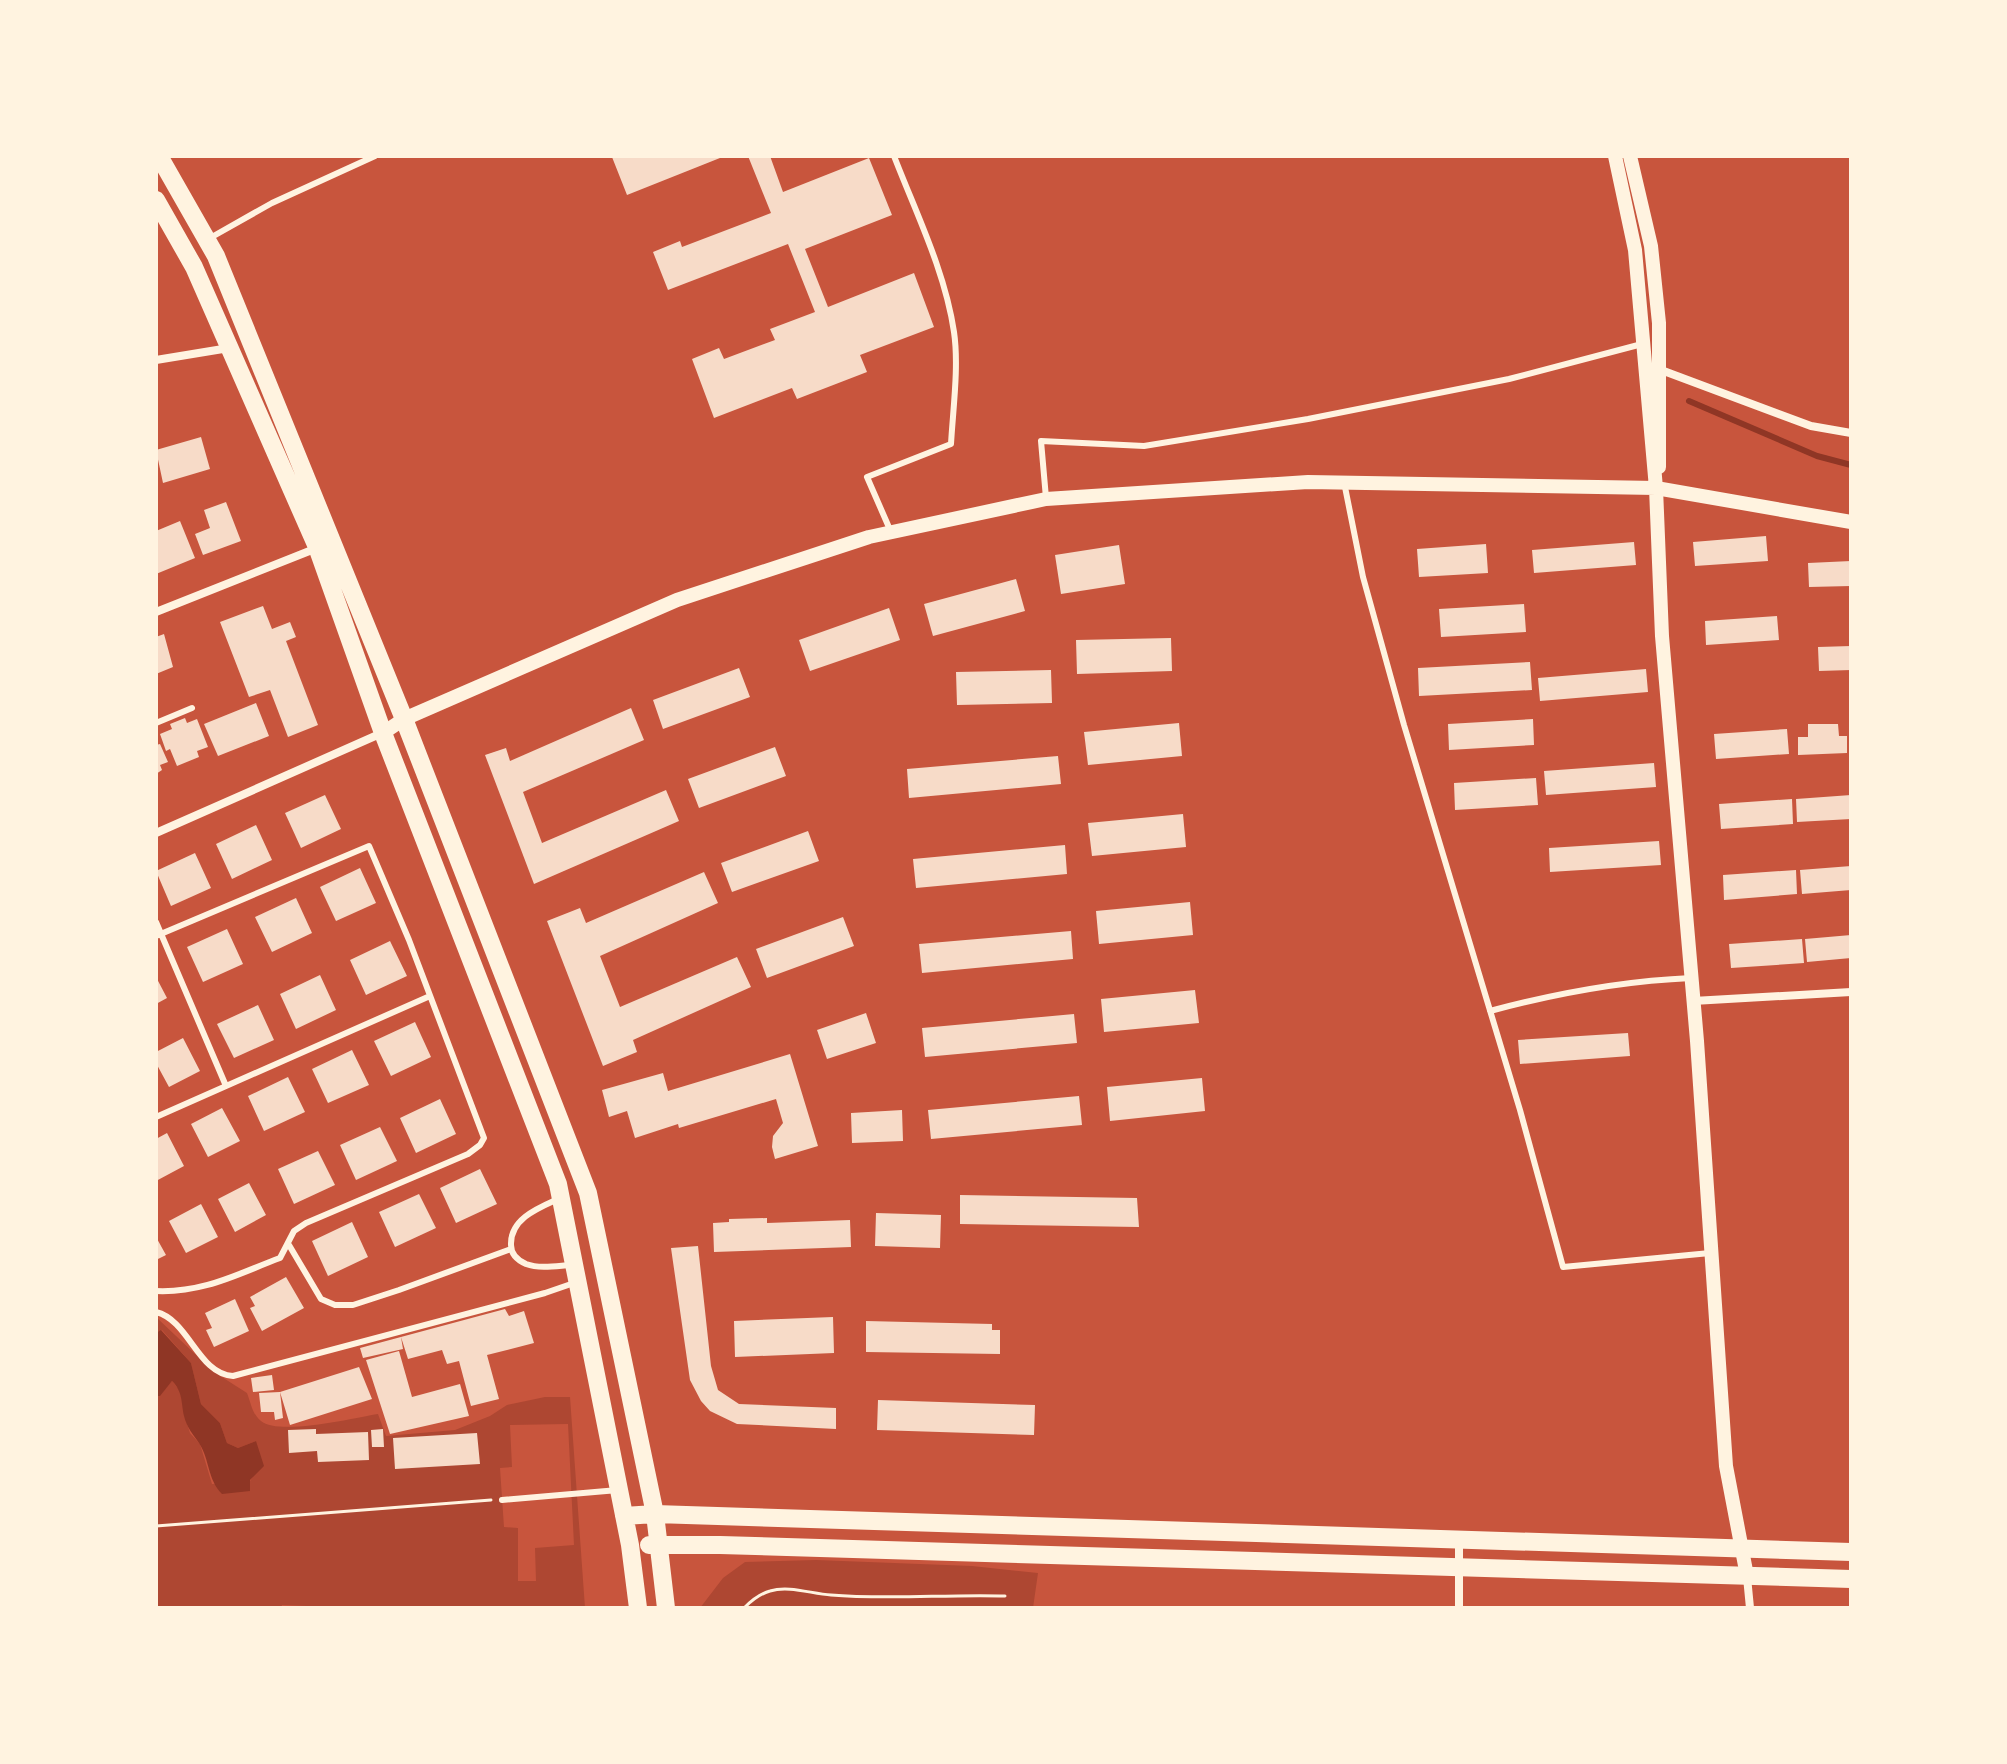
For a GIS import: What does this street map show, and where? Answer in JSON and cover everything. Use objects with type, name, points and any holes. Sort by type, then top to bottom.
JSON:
[{"type":"main road","points":[[159,156],[222,270],[404,719],[588,1193],[655,1514],[666,1608]]},
{"type":"main road","points":[[156,200],[194,267],[317,547],[383,733],[558,1184],[630,1545],[638,1608]]},
{"type":"main road","points":[[624,1516],[655,1514],[1851,1552]]},
{"type":"main road","points":[[630,1545],[1851,1579]]},
{"type":"street","points":[[1615,156],[1635,250],[1656,488],[1662,636],[1693,1001],[1726,1466],[1750,1608]]},
{"type":"street","points":[[1630,156],[1651,246],[1661,370],[1661,458],[1656,488]]},
{"type":"street","points":[[156,360],[230,347]]},
{"type":"street","points":[[1661,370],[1811,426],[1851,433]]},
{"type":"street","points":[[156,833],[383,733],[404,719],[677,600],[869,537],[1046,499],[1308,482],[1656,488],[1851,522]]},
{"type":"street","points":[[156,612],[317,547]]},
{"type":"street","points":[[1693,1001],[1851,992]]},
{"type":"street","points":[[1459,1540],[1459,1608]]},
{"type":"lane","points":[[207,240],[272,203],[375,156]]},
{"type":"lane","points":[[891,532],[867,477],[951,444],[954,360],[954,334],[940,273],[894,156]]},
{"type":"lane","points":[[1046,499],[1041,441],[1144,446],[1308,419],[1509,379],[1642,344]]},
{"type":"lane","points":[[1344,482],[1363,577],[1395,695],[1563,1267],[1710,1253]]},
{"type":"lane","points":[[156,723],[192,708]]},
{"type":"lane","points":[[156,1291],[177,1292],[215,1285],[280,1258],[294,1231],[306,1223],[468,1154],[484,1138],[369,846],[158,935]]},
{"type":"lane","points":[[156,922],[158,935],[226,1086]]},
{"type":"lane","points":[[1490,1011],[1561,992],[1654,979],[1691,978]]},
{"type":"lane","points":[[156,1117],[430,996]]},
{"type":"lane","points":[[561,1198],[536,1209],[521,1220],[513,1232],[511,1249],[514,1256],[525,1264],[576,1273]]},
{"type":"lane","points":[[289,1245],[321,1299],[335,1305],[353,1305],[511,1249]]},
{"type":"lane","points":[[156,1312],[169,1317],[220,1373],[233,1376],[545,1293],[576,1273]]},
{"type":"lane","points":[[502,1500],[619,1490]]},
{"type":"path","points":[[156,1526],[502,1500]]},
{"type":"path","points":[[744,1608],[752,1599],[769,1591],[785,1589],[832,1595],[909,1598],[933,1594],[1005,1596]]},
{"type":"shaded area","points":[[156,1317],[214,1372],[247,1393],[256,1415],[270,1425],[317,1425],[378,1414],[386,1436],[455,1430],[490,1416],[507,1405],[545,1397],[570,1397],[585,1608],[282,1605],[281,1608],[156,1608],[156,1396],[172,1381],[181,1392],[190,1433],[200,1444],[212,1484],[250,1481],[256,1472],[256,1441],[238,1448],[227,1443],[220,1423],[201,1404],[191,1363],[162,1330],[156,1333]],"holes":[[[568,1424],[574,1545],[535,1548],[536,1581],[518,1581],[518,1528],[504,1527],[500,1468],[512,1467],[510,1425]]]},
{"type":"shaded area","points":[[161,1330],[191,1363],[201,1404],[220,1423],[227,1443],[238,1448],[256,1441],[264,1466],[250,1480],[250,1491],[222,1494],[214,1482],[203,1449],[187,1424],[176,1385],[172,1381],[160,1396],[156,1396],[156,1333]]},
{"type":"shaded area","points":[[816,1560],[972,1566],[1038,1573],[1033,1608],[700,1608],[723,1578],[745,1562]]},
{"type":"building","points":[[614,156],[725,156],[627,195]]},
{"type":"building","points":[[748,156],[770,156],[783,192],[869,158],[892,215],[805,249],[828,307],[914,273],[934,327],[860,355],[867,372],[797,399],[792,388],[714,418],[692,359],[719,348],[724,359],[775,340],[770,329],[815,312],[788,244],[668,290],[653,252],[680,241],[682,247],[771,213]]},
{"type":"building","points":[[201,437],[210,469],[163,483],[156,450]]},
{"type":"building","points":[[226,502],[241,541],[203,555],[195,534],[210,528],[204,510]]},
{"type":"building","points":[[180,521],[195,558],[156,574],[156,531]]},
{"type":"building","points":[[1766,536],[1768,561],[1695,566],[1693,542]]},
{"type":"building","points":[[1634,542],[1636,565],[1534,573],[1532,550]]},
{"type":"building","points":[[1486,544],[1488,573],[1419,577],[1417,549]]},
{"type":"building","points":[[1119,545],[1125,584],[1061,594],[1055,555]]},
{"type":"building","points":[[1851,561],[1851,586],[1809,587],[1808,563]]},
{"type":"building","points":[[1016,579],[1025,611],[933,636],[924,604]]},
{"type":"building","points":[[1524,604],[1526,632],[1441,637],[1439,609]]},
{"type":"building","points":[[263,606],[272,629],[290,622],[296,637],[286,641],[318,725],[288,737],[270,690],[249,697],[220,622]]},
{"type":"building","points":[[889,608],[900,640],[810,671],[799,640]]},
{"type":"building","points":[[1777,616],[1779,640],[1706,645],[1705,621]]},
{"type":"building","points":[[164,634],[173,667],[156,674],[156,637]]},
{"type":"building","points":[[1171,638],[1172,671],[1077,674],[1076,640]]},
{"type":"building","points":[[1851,646],[1851,670],[1819,671],[1818,647]]},
{"type":"building","points":[[1530,662],[1532,690],[1419,696],[1418,668]]},
{"type":"building","points":[[739,668],[750,697],[663,729],[653,700]]},
{"type":"building","points":[[1646,669],[1648,692],[1540,701],[1538,678]]},
{"type":"building","points":[[1051,670],[1052,703],[957,705],[956,672]]},
{"type":"building","points":[[256,703],[269,736],[218,756],[204,724]]},
{"type":"building","points":[[631,708],[644,740],[523,792],[542,843],[666,790],[679,821],[534,884],[485,755],[506,748],[510,761]]},
{"type":"building","points":[[185,718],[187,723],[197,719],[208,747],[197,751],[199,757],[177,766],[170,749],[166,751],[160,734],[172,729],[170,724]]},
{"type":"building","points":[[1533,719],[1534,745],[1449,750],[1448,724]]},
{"type":"building","points":[[1179,723],[1182,756],[1088,765],[1084,732]]},
{"type":"building","points":[[1808,724],[1838,724],[1839,736],[1847,736],[1847,753],[1798,755],[1798,737],[1808,737]]},
{"type":"building","points":[[1787,729],[1789,754],[1716,759],[1714,734]]},
{"type":"building","points":[[160,744],[168,762],[160,765],[162,770],[156,774],[156,745]]},
{"type":"building","points":[[775,747],[786,776],[699,808],[688,779]]},
{"type":"building","points":[[1058,756],[1061,784],[909,798],[907,769]]},
{"type":"building","points":[[1654,763],[1656,787],[1546,795],[1544,771]]},
{"type":"building","points":[[1536,778],[1538,805],[1455,810],[1454,783]]},
{"type":"building","points":[[325,795],[341,829],[301,848],[285,813]]},
{"type":"building","points":[[1851,795],[1851,819],[1797,822],[1796,799]]},
{"type":"building","points":[[1792,799],[1793,824],[1721,829],[1719,804]]},
{"type":"building","points":[[1183,814],[1186,847],[1092,856],[1088,823]]},
{"type":"building","points":[[256,825],[272,860],[232,879],[216,844]]},
{"type":"building","points":[[808,831],[819,861],[732,892],[721,863]]},
{"type":"building","points":[[1659,841],[1661,865],[1550,872],[1549,848]]},
{"type":"building","points":[[1065,845],[1067,874],[916,888],[913,859]]},
{"type":"building","points":[[195,853],[211,888],[171,906],[156,871]]},
{"type":"building","points":[[1851,866],[1851,890],[1802,894],[1800,870]]},
{"type":"building","points":[[360,868],[376,903],[336,921],[320,887]]},
{"type":"building","points":[[1796,870],[1797,894],[1724,900],[1723,875]]},
{"type":"building","points":[[704,872],[718,903],[600,956],[620,1007],[737,957],[751,987],[633,1040],[637,1052],[603,1066],[547,921],[580,908],[586,923]]},
{"type":"building","points":[[296,898],[312,933],[272,952],[255,917]]},
{"type":"building","points":[[1190,902],[1193,935],[1099,944],[1096,911]]},
{"type":"building","points":[[843,917],[854,946],[767,978],[756,949]]},
{"type":"building","points":[[227,929],[243,964],[203,982],[187,947]]},
{"type":"building","points":[[1071,931],[1073,959],[922,973],[919,944]]},
{"type":"building","points":[[1851,935],[1851,958],[1807,962],[1805,939]]},
{"type":"building","points":[[1802,939],[1804,963],[1731,968],[1729,944]]},
{"type":"building","points":[[390,941],[407,976],[366,995],[350,960]]},
{"type":"building","points":[[320,975],[336,1010],[296,1029],[280,994]]},
{"type":"building","points":[[156,977],[167,998],[156,1004]]},
{"type":"building","points":[[1195,990],[1199,1023],[1104,1032],[1101,999]]},
{"type":"building","points":[[258,1005],[274,1040],[234,1058],[217,1024]]},
{"type":"building","points":[[866,1013],[876,1043],[827,1059],[817,1030]]},
{"type":"building","points":[[1074,1014],[1077,1043],[925,1057],[922,1028]]},
{"type":"building","points":[[415,1022],[431,1057],[391,1076],[374,1041]]},
{"type":"building","points":[[1628,1033],[1630,1056],[1520,1064],[1518,1040]]},
{"type":"building","points":[[183,1038],[200,1071],[169,1087],[156,1063],[156,1052]]},
{"type":"building","points":[[352,1050],[369,1085],[328,1103],[312,1069]]},
{"type":"building","points":[[790,1054],[818,1146],[775,1159],[773,1136],[783,1123],[776,1099],[635,1138],[627,1111],[609,1117],[602,1090],[663,1073],[668,1091]]},
{"type":"building","points":[[288,1077],[305,1112],[264,1131],[248,1096]]},
{"type":"building","points":[[1202,1078],[1205,1111],[1110,1121],[1107,1087]]},
{"type":"building","points":[[1079,1096],[1082,1125],[931,1139],[928,1110]]},
{"type":"building","points":[[440,1099],[456,1134],[416,1153],[400,1118]]},
{"type":"building","points":[[222,1108],[240,1141],[208,1157],[191,1124]]},
{"type":"building","points":[[902,1110],[903,1141],[852,1143],[851,1113]]},
{"type":"building","points":[[380,1127],[397,1161],[356,1180],[340,1145]]},
{"type":"building","points":[[167,1133],[184,1166],[156,1181],[156,1139]]},
{"type":"building","points":[[318,1151],[335,1185],[294,1204],[278,1169]]},
{"type":"building","points":[[480,1169],[497,1204],[456,1223],[440,1188]]},
{"type":"building","points":[[249,1183],[266,1215],[235,1232],[218,1199]]},
{"type":"building","points":[[419,1194],[436,1228],[395,1247],[379,1212]]},
{"type":"building","points":[[960,1195],[1137,1198],[1139,1227],[960,1224]]},
{"type":"building","points":[[201,1204],[218,1237],[186,1253],[169,1221]]},
{"type":"building","points":[[876,1213],[941,1215],[940,1248],[875,1246]]},
{"type":"building","points":[[767,1218],[767,1223],[850,1220],[851,1247],[714,1252],[713,1223],[729,1222],[729,1219]]},
{"type":"building","points":[[352,1222],[368,1257],[328,1276],[312,1241]]},
{"type":"building","points":[[156,1237],[166,1255],[156,1260]]},
{"type":"building","points":[[698,1246],[711,1366],[718,1390],[739,1404],[836,1408],[836,1429],[737,1424],[710,1411],[701,1401],[690,1380],[671,1248]]},
{"type":"building","points":[[286,1277],[304,1308],[262,1331],[250,1308],[255,1306],[250,1297]]},
{"type":"building","points":[[235,1299],[249,1331],[214,1347],[206,1330],[212,1328],[205,1313]]},
{"type":"building","points":[[505,1309],[509,1316],[524,1311],[534,1343],[487,1355],[499,1399],[471,1406],[459,1361],[447,1364],[442,1350],[408,1359],[401,1337],[403,1349],[363,1358],[360,1348]]},
{"type":"building","points":[[833,1317],[834,1353],[735,1357],[734,1321]]},
{"type":"building","points":[[866,1321],[992,1324],[992,1330],[1000,1330],[1000,1354],[866,1352]]},
{"type":"building","points":[[399,1351],[412,1397],[460,1384],[469,1416],[390,1434],[366,1360]]},
{"type":"building","points":[[359,1367],[372,1399],[290,1425],[280,1392]]},
{"type":"building","points":[[272,1375],[274,1390],[253,1392],[251,1378]]},
{"type":"building","points":[[280,1392],[283,1418],[275,1420],[274,1412],[261,1412],[259,1393]]},
{"type":"building","points":[[878,1400],[1035,1405],[1034,1435],[877,1430]]},
{"type":"building","points":[[316,1429],[316,1434],[368,1432],[369,1460],[318,1462],[317,1451],[289,1453],[288,1430]]},
{"type":"building","points":[[383,1429],[384,1447],[372,1447],[371,1430]]},
{"type":"building","points":[[477,1433],[480,1464],[395,1469],[393,1438]]},
{"type":"waterway","points":[[1689,401],[1817,456],[1851,465]]}]
